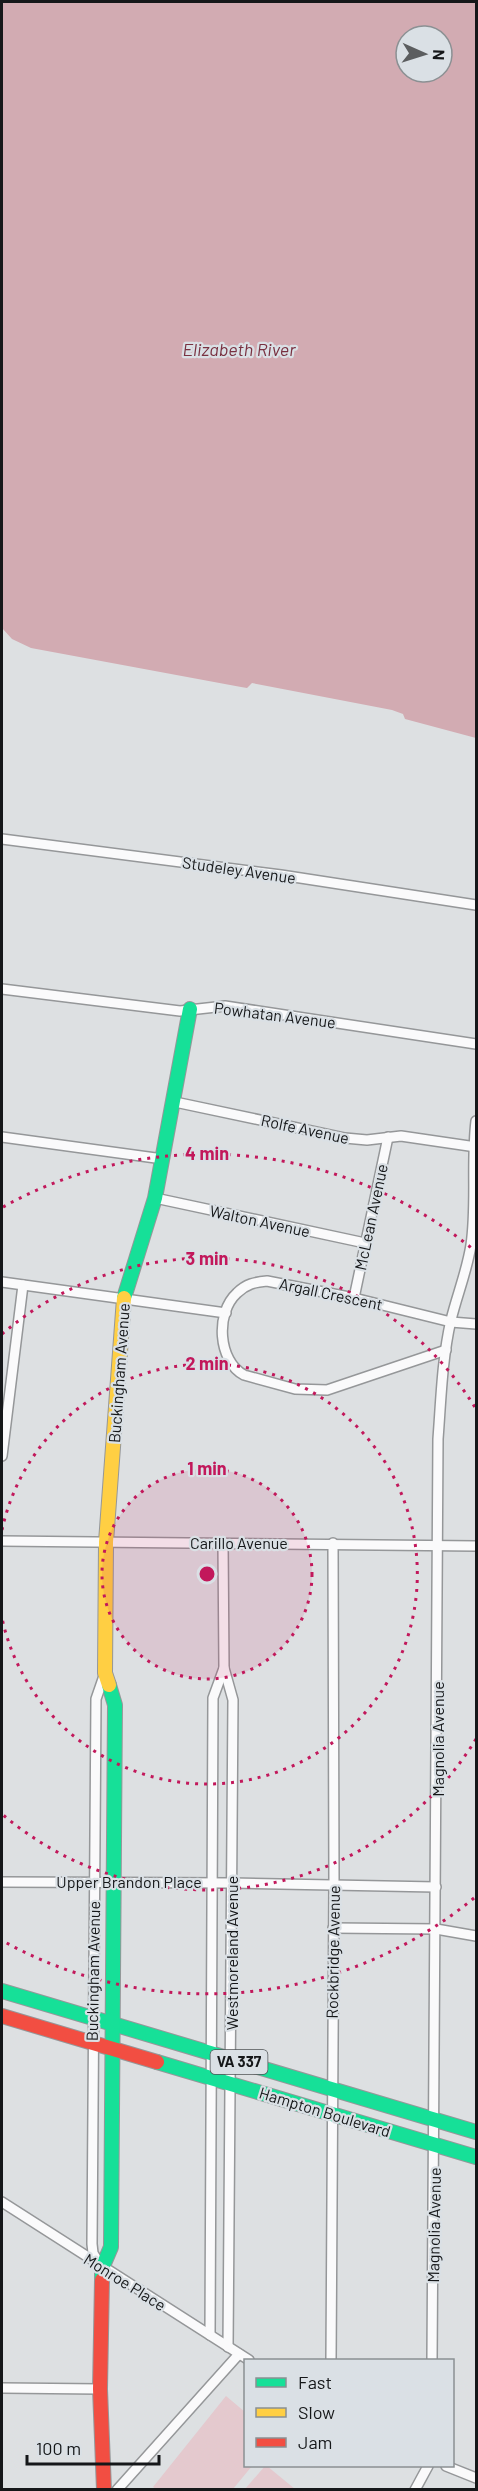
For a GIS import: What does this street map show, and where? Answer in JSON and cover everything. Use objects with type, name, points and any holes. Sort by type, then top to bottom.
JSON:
[{"type":"street","name":"Studeley Avenue","points":[[2,838],[281,875],[477,905]]},
{"type":"street","name":"Powhatan Avenue","points":[[2,989],[156,1009],[190,1010],[225,1006],[477,1044]]},
{"type":"street","name":"Buckingham Avenue","points":[[104,2490],[100,2389],[102,2268],[111,2247],[115,1705],[105,1673],[106,1542],[124,1299],[155,1198],[175,1102],[190,1010]]},
{"type":"street","name":"Rolfe Avenue","points":[[175,1102],[345,1138],[367,1140],[415,1137],[475,1147]]},
{"type":"street","name":"Magnolia Avenue","points":[[432,2359],[438,1439],[446,1350],[470,1246],[477,1121]]},
{"type":"street","points":[[2,1137],[163,1159]]},
{"type":"street","name":"McLean Avenue","points":[[354,1298],[388,1137]]},
{"type":"street","name":"Walton Avenue","points":[[155,1198],[365,1243]]},
{"type":"street","name":"Argall Crescent","points":[[226,1313],[235,1294],[253,1282],[267,1281],[354,1298],[451,1322],[477,1324]]},
{"type":"street","points":[[2,1282],[226,1313],[223,1340],[231,1366],[244,1375],[295,1389],[327,1390],[446,1350]]},
{"type":"street","points":[[2,1456],[23,1285]]},
{"type":"street","name":"Carillo Avenue","points":[[2,1541],[477,1546]]},
{"type":"street","name":"Westmoreland Avenue","points":[[223,1543],[224,1668],[233,1700],[228,2347]]},
{"type":"street","name":"Rockbridge Avenue","points":[[331,2359],[334,1885],[333,1543]]},
{"type":"street","name":"Westmoreland Avenue","points":[[210,2335],[213,1698],[224,1668]]},
{"type":"street","name":"Buckingham Avenue","points":[[102,2268],[97,2261],[92,2244],[93,2043],[96,1699],[105,1673]]},
{"type":"street","name":"Upper Brandon Place","points":[[2,1882],[436,1887]]},
{"type":"street","points":[[333,1928],[436,1929],[477,1936]]},
{"type":"street","name":"Hampton Boulevard","points":[[2,1991],[477,2132]]},
{"type":"street","name":"Hampton Boulevard","points":[[2,2016],[477,2157]]},
{"type":"street","name":"Monroe Place","points":[[2,2202],[246,2359]]},
{"type":"street","points":[[117,2490],[238,2354]]},
{"type":"street","points":[[2,2388],[100,2389]]},
{"type":"street","points":[[415,2490],[427,2467]]},
{"type":"street","points":[[449,2467],[477,2478]]},
{"type":"shaded area","points":[[226,2396],[244,2411],[244,2467],[251,2467],[233,2489],[156,2489],[153,2487]]},
{"type":"shaded area","points":[[264,2467],[268,2467],[295,2489],[245,2489]]},
{"type":"water","name":"Elizabeth River","points":[[2,2],[476,2],[476,738],[405,719],[403,714],[392,710],[252,683],[247,688],[31,648],[12,639],[2,628]]},
{"type":"traffic: fast","points":[[124,1298],[155,1198],[190,1009]]},
{"type":"traffic: fast","points":[[102,2280],[102,2268],[111,2247],[115,1705],[109,1685]]},
{"type":"traffic: fast","points":[[2,1991],[476,2132]]},
{"type":"traffic: fast","points":[[157,2062],[476,2157]]},
{"type":"traffic: slow","points":[[109,1685],[105,1673],[106,1542],[124,1298]]},
{"type":"traffic: jam","points":[[2,2016],[157,2062]]},
{"type":"traffic: jam","points":[[102,2280],[100,2389],[104,2490]]}]
